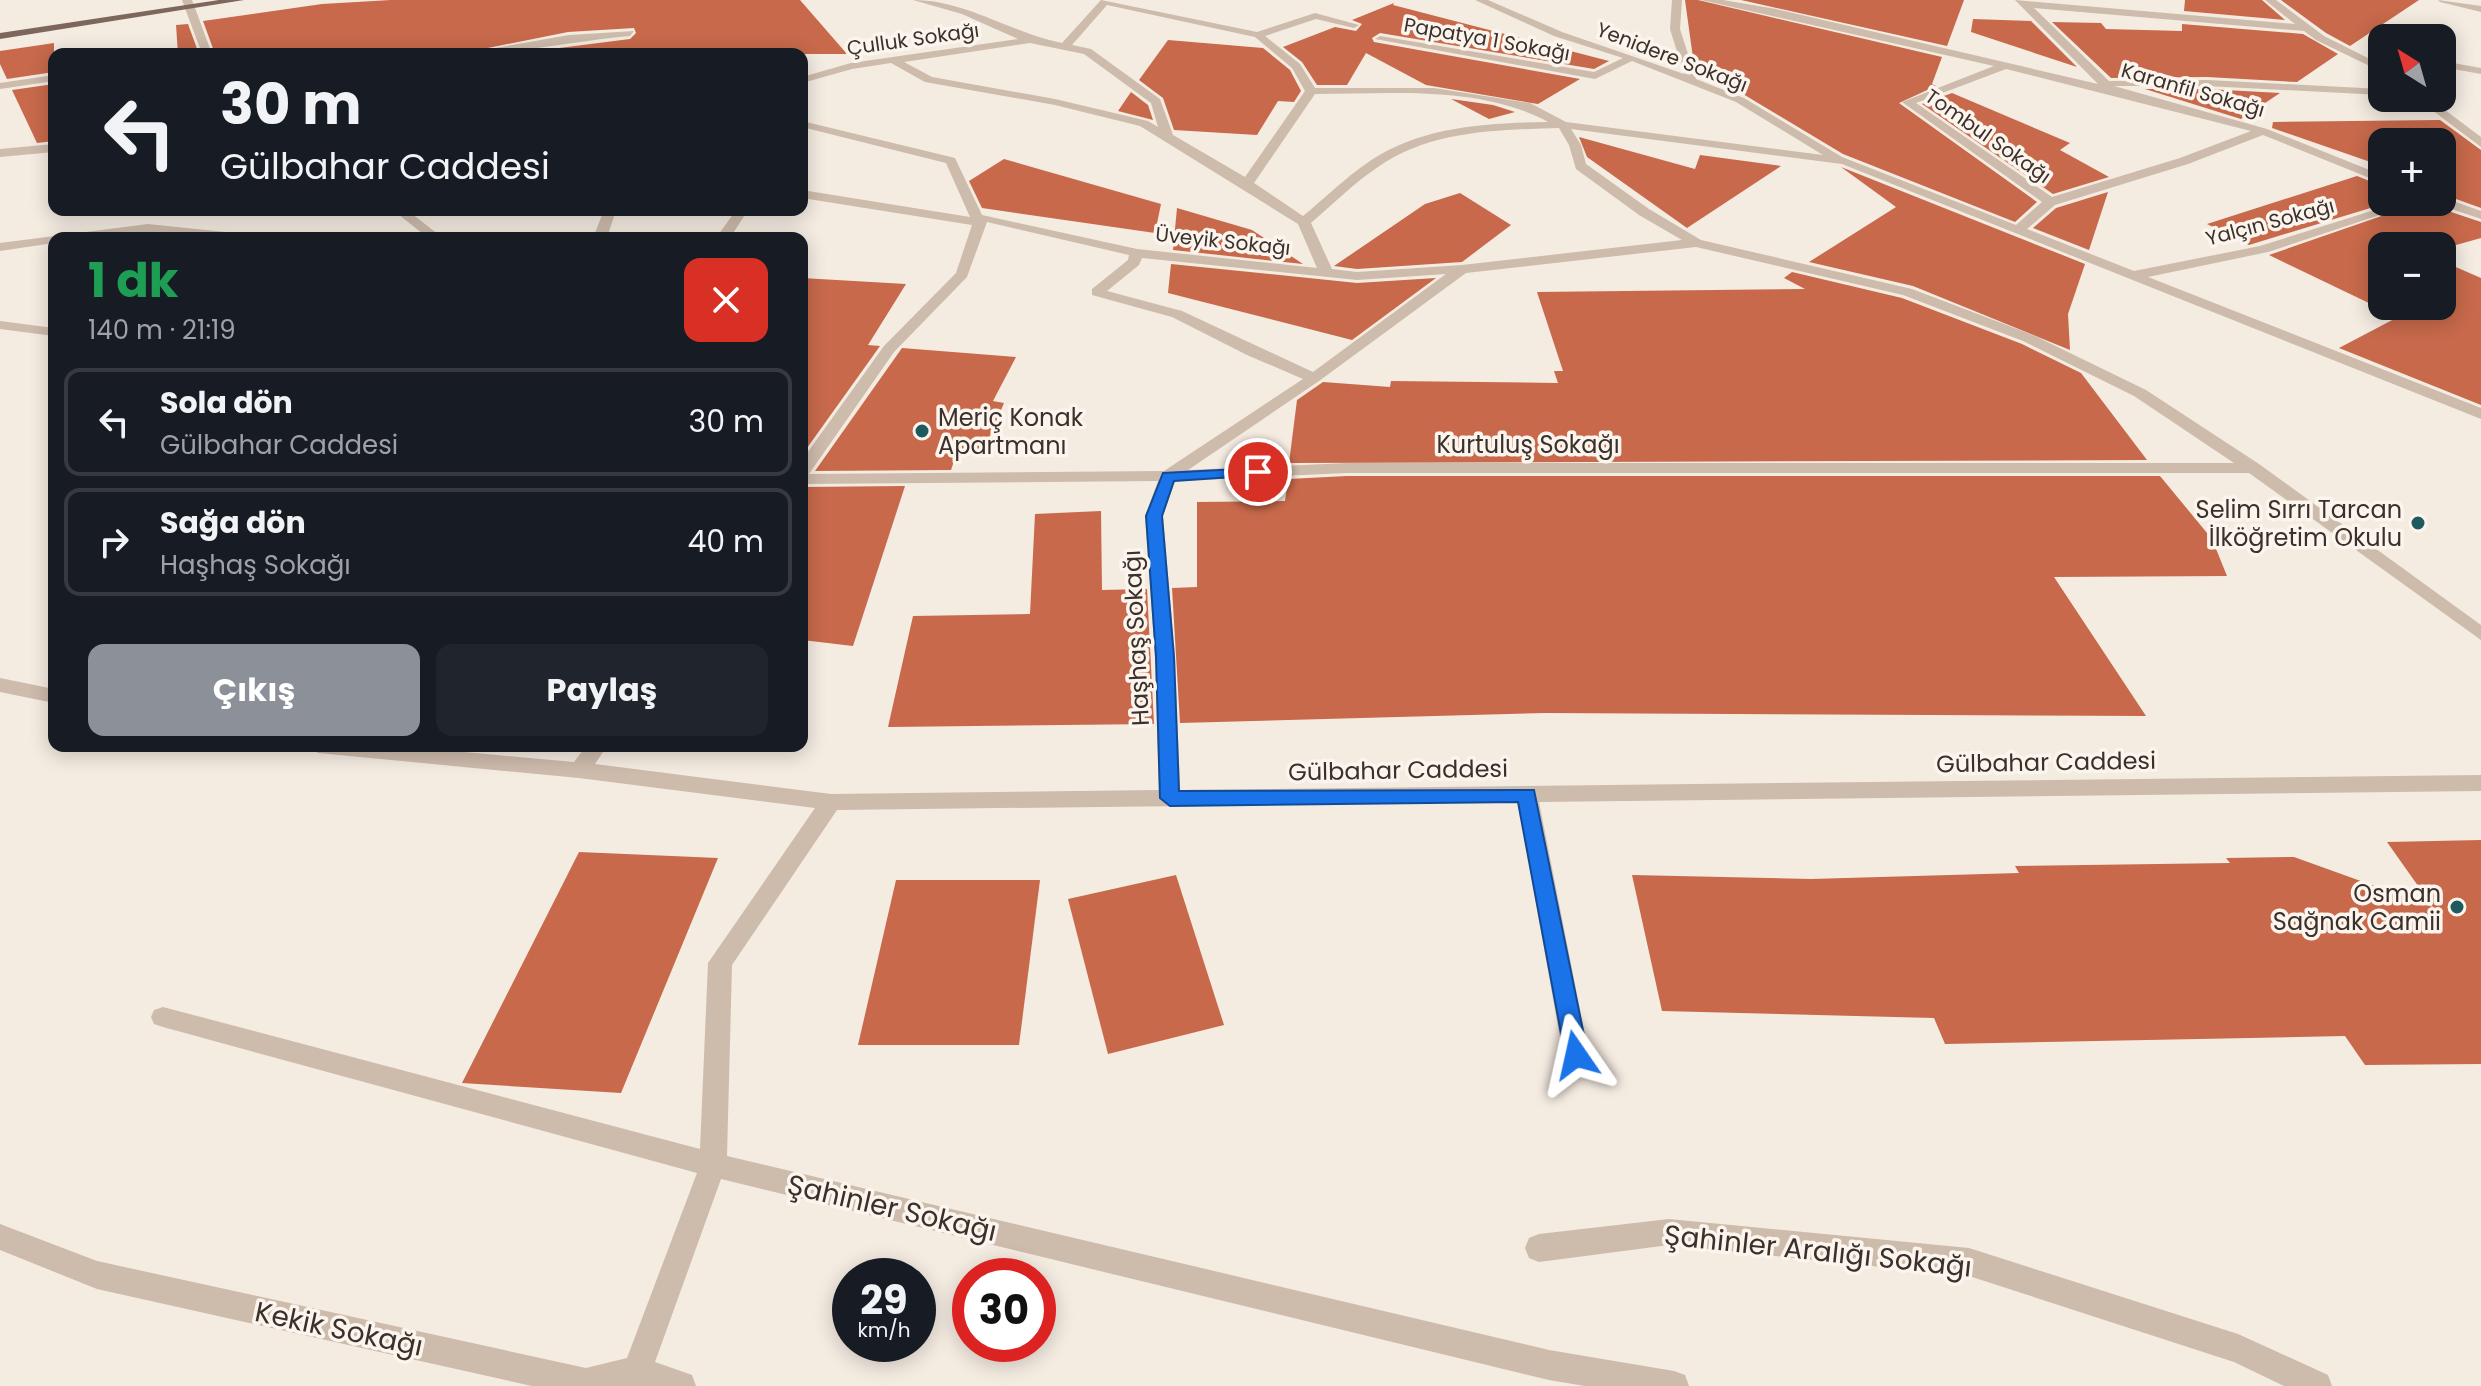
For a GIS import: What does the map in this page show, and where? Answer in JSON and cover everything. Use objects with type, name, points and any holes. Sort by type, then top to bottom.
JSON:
[{"type":"main road","points":[[0,27],[174,0]]},
{"type":"main road","points":[[0,36],[188,3],[239,0]]},
{"type":"street","points":[[925,0],[966,12],[1030,40],[1087,51],[1156,101],[1168,138]]},
{"type":"street","name":"Yenidere Sokağı","points":[[1480,0],[1558,34],[1632,57],[1740,100],[1844,161]]},
{"type":"street","points":[[1677,0],[1673,8],[1679,42],[1691,79]]},
{"type":"street","points":[[1706,0],[1776,12],[2002,67],[2108,86],[2207,83],[2368,91]]},
{"type":"street","points":[[2270,0],[2320,38],[2368,62]]},
{"type":"street","points":[[2443,0],[2481,9]]},
{"type":"street","points":[[1066,45],[1106,1],[1258,35],[1296,66],[1311,91]]},
{"type":"street","points":[[2021,2],[2306,28]]},
{"type":"street","name":"Karanfil Sokağı","points":[[2021,2],[2108,86],[2263,131],[2368,173]]},
{"type":"street","points":[[188,3],[203,48]]},
{"type":"street","points":[[1258,35],[1315,16],[1354,25]]},
{"type":"street","points":[[505,48],[630,33]]},
{"type":"street","points":[[2320,38],[2366,49]]},
{"type":"street","name":"Papatya 1 Sokağı","points":[[1380,39],[1595,76],[1632,57]]},
{"type":"street","name":"Çulluk Sokağı","points":[[808,78],[851,66],[1030,40]]},
{"type":"street","points":[[895,61],[929,80],[1144,123],[1304,222],[1326,272]]},
{"type":"street","name":"Tombul Sokağı","points":[[2002,67],[1908,102],[2050,202]]},
{"type":"street","points":[[2456,67],[2481,71]]},
{"type":"street","points":[[0,86],[48,79]]},
{"type":"street","points":[[1311,91],[1434,91],[1526,105],[1563,125],[1575,145],[1580,166],[1644,212],[1696,243],[1907,292],[2028,338],[2140,393],[2253,468],[2481,634]]},
{"type":"street","points":[[1247,184],[1260,162],[1292,124],[1311,91]]},
{"type":"street","points":[[2440,112],[2481,143]]},
{"type":"street","points":[[808,125],[951,161],[982,220],[962,274],[889,349],[808,464]]},
{"type":"street","points":[[1304,222],[1377,162],[1420,142],[1496,126],[1563,125],[1653,133],[1745,150],[1844,161],[2481,414]]},
{"type":"street","points":[[2019,229],[2050,202],[2184,161],[2263,131]]},
{"type":"street","points":[[0,153],[48,149]]},
{"type":"street","name":"Üveyik Sokağı","points":[[808,195],[982,220],[1137,253],[1357,276],[1462,269],[1696,243]]},
{"type":"street","points":[[2456,206],[2481,215]]},
{"type":"street","points":[[407,216],[428,232]]},
{"type":"street","name":"Yalçın Sokağı","points":[[2137,275],[2263,249],[2368,216]]},
{"type":"street","points":[[113,232],[148,228],[187,232]]},
{"type":"street","points":[[0,247],[48,240]]},
{"type":"street","points":[[1137,253],[1134,262],[1097,292],[1177,314],[1252,352],[1314,378]]},
{"type":"street","points":[[1168,476],[1314,378],[1462,269]]},
{"type":"street","points":[[0,325],[48,331]]},
{"type":"street","name":"Kurtuluş Sokağı","points":[[808,479],[1168,476],[1347,468],[2253,468]]},
{"type":"street","name":"Haşhaş Sokağı","points":[[1168,476],[1154,516],[1165,657],[1170,798]]},
{"type":"street","points":[[0,685],[48,695]]},
{"type":"street","name":"Gülbahar Caddesi","points":[[383,752],[579,770],[831,802],[2481,783]]},
{"type":"street","points":[[579,770],[592,752]]},
{"type":"street","points":[[1527,795],[1576,1055]]},
{"type":"street","points":[[681,1386],[637,1371],[713,1165],[720,963],[831,802]]},
{"type":"street","name":"Şahinler Sokağı","points":[[163,1017],[713,1165],[1549,1365],[1674,1386]]},
{"type":"street","name":"Şahinler Aralığı Sokağı","points":[[1539,1248],[1669,1232],[1969,1262],[2238,1349],[2317,1386]]},
{"type":"street","name":"Kekik Sokağı","points":[[0,1237],[97,1275],[586,1383],[637,1371]]},
{"type":"building","points":[[391,0],[800,0],[847,54],[808,54],[808,48],[559,48],[630,39],[636,33],[634,28],[568,32],[488,48],[213,48],[203,21],[322,4]]},
{"type":"building","points":[[1685,0],[1698,0],[1942,57],[1932,84],[1936,86],[1899,103],[2037,202],[2015,222],[1843,154],[1743,94],[1693,58]]},
{"type":"building","points":[[1741,0],[1964,0],[1947,46]]},
{"type":"building","points":[[2185,0],[2262,0],[2285,20],[2184,11]]},
{"type":"building","points":[[2281,0],[2419,0],[2383,24],[2368,24],[2368,34],[2350,46],[2326,33]]},
{"type":"building","points":[[1394,3],[1609,61],[1594,69],[1380,33],[1372,38],[1374,42],[1580,79],[1538,104],[1426,85],[1366,53],[1347,85],[1317,85],[1302,62],[1283,47],[1335,27],[1356,31],[1362,24],[1352,20]]},
{"type":"building","points":[[1973,19],[2031,21],[2077,67],[1971,32]]},
{"type":"building","points":[[2052,22],[2101,23],[2106,29],[2182,31],[2182,24],[2303,34],[2338,54],[2297,82],[2207,77],[2111,78]]},
{"type":"building","points":[[188,24],[197,48],[178,48],[176,25]]},
{"type":"building","points":[[1168,40],[1263,48],[1290,70],[1301,91],[1294,102],[1278,101],[1257,135],[1174,130],[1163,98],[1139,80]]},
{"type":"building","points":[[54,43],[54,48],[48,48],[48,73],[7,79],[0,64],[0,51]]},
{"type":"building","points":[[48,85],[48,142],[37,143],[12,90]]},
{"type":"building","points":[[2145,89],[2207,89],[2280,93],[2241,119]]},
{"type":"building","points":[[1131,92],[1148,105],[1153,120],[1118,111]]},
{"type":"building","points":[[1952,93],[2070,143],[2060,150],[2109,177],[2053,194],[1922,104]]},
{"type":"building","points":[[1451,99],[1493,105],[1515,112],[1489,119]]},
{"type":"building","points":[[2440,120],[2451,128],[2368,128],[2368,161],[2272,128],[2273,122]]},
{"type":"building","points":[[2456,132],[2481,150],[2481,208],[2456,199]]},
{"type":"building","points":[[1579,137],[1695,169],[1700,155],[1781,166],[1687,228],[1587,157]]},
{"type":"building","points":[[1004,159],[1161,204],[1155,233],[982,208],[969,181]]},
{"type":"building","points":[[1841,167],[2085,264],[2068,314],[2070,350],[1913,286],[1809,262],[1896,207]]},
{"type":"building","points":[[2357,176],[2368,180],[2368,209],[2249,245],[2207,224]]},
{"type":"building","points":[[2108,192],[2089,250],[2033,228],[2056,208]]},
{"type":"building","points":[[1460,193],[1511,225],[1462,262],[1357,269],[1334,266],[1425,204]]},
{"type":"building","points":[[1177,208],[1252,230],[1303,264],[1173,250]]},
{"type":"building","points":[[2456,214],[2481,222],[2481,238],[2456,245],[2456,232],[2368,232],[2368,303],[2269,255],[2382,216]]},
{"type":"building","points":[[1171,264],[1357,283],[1436,278],[1352,340],[1168,293]]},
{"type":"building","points":[[2456,267],[2481,278],[2481,405],[2339,348],[2392,320],[2456,320]]},
{"type":"building","points":[[1792,272],[1902,298],[2022,344],[2081,373],[2147,460],[1289,463],[1297,400],[1323,382],[1390,387],[1391,381],[1558,383],[1554,371],[1563,371],[1537,292],[1805,289],[1784,278]]},
{"type":"building","points":[[808,278],[906,284],[868,345],[880,346],[808,447]]},
{"type":"building","points":[[902,348],[1016,357],[993,401],[1004,403],[984,450],[958,449],[951,470],[815,471]]},
{"type":"building","points":[[1347,476],[2160,476],[2212,539],[2227,576],[2054,577],[2146,716],[1545,713],[1180,723],[1172,588],[1197,587],[1197,502],[1285,501],[1288,479]]},
{"type":"building","points":[[905,486],[853,646],[808,641],[808,487]]},
{"type":"building","points":[[1101,511],[1102,590],[1147,589],[1154,724],[888,727],[913,616],[1030,614],[1035,514]]},
{"type":"building","points":[[2481,840],[2481,1064],[2365,1065],[2345,1036],[1945,1044],[1934,1018],[1662,1011],[1632,875],[1811,879],[2019,873],[2015,866],[2230,863],[2226,858],[2294,857],[2433,907],[2387,842]]},
{"type":"building","points":[[579,852],[718,858],[621,1093],[462,1083]]},
{"type":"building","points":[[1176,875],[1224,1025],[1108,1054],[1068,899]]},
{"type":"building","points":[[896,880],[1040,880],[1019,1045],[858,1045]]},
{"type":"place","name":"Meriç Konak Apartmanı","points":[[922,431]]},
{"type":"place","name":"Selim Sırrı Tarcan İlköğretim Okulu","points":[[2418,523]]},
{"type":"place","name":"Osman Sağnak Camii","points":[[2457,907]]},
{"type":"route","points":[[1258,472],[1168,476],[1154,516],[1165,657],[1170,798],[1527,795],[1576,1055]]}]
